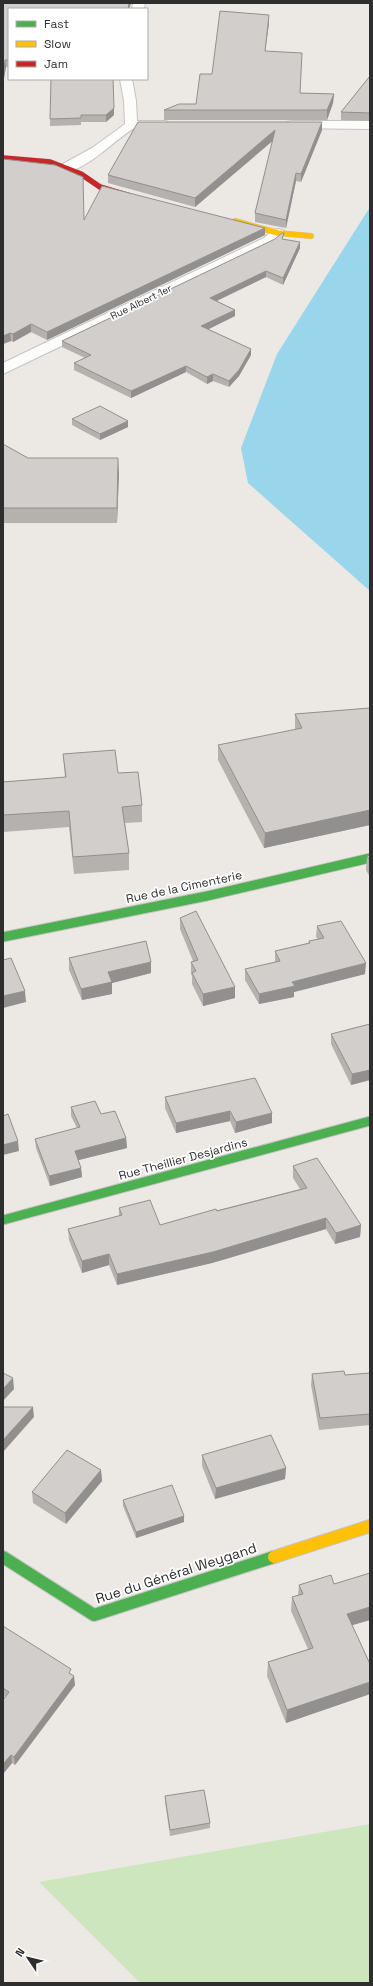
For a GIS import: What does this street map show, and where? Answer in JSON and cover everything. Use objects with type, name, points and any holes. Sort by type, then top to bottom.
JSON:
[{"type":"street","points":[[126,80],[130,101],[131,125]]},
{"type":"street","points":[[66,168],[97,151],[131,125],[179,125]]},
{"type":"street","points":[[282,125],[370,125]]},
{"type":"street","points":[[3,158],[50,162],[81,174],[100,187],[140,199]]},
{"type":"street","points":[[225,219],[278,232],[311,236]]},
{"type":"street","name":"Rue Albert 1er","points":[[3,369],[269,241],[278,232]]},
{"type":"street","name":"Rue de la Cimenterie","points":[[3,937],[207,896],[370,858]]},
{"type":"street","name":"Rue Theillier Desjardins","points":[[3,1220],[370,1121]]},
{"type":"street","name":"Rue du Général Weygand","points":[[3,1557],[94,1614],[370,1526]]},
{"type":"green space","points":[[370,1824],[370,1983],[140,1983],[39,1882]]},
{"type":"water","points":[[370,207],[370,591],[248,483],[241,448],[277,354]]},
{"type":"building","points":[[3,3],[129,3],[128,8],[8,8],[8,60],[5,60],[3,71]]},
{"type":"building","points":[[220,11],[269,15],[265,51],[302,53],[300,93],[334,94],[327,110],[164,110],[179,104],[196,104],[200,74],[212,74]]},
{"type":"building","points":[[370,76],[370,113],[341,112]]},
{"type":"building","points":[[51,80],[113,80],[114,108],[106,115],[81,115],[81,118],[50,119]]},
{"type":"building","points":[[138,122],[322,122],[301,174],[296,173],[286,220],[255,213],[275,130],[195,198],[108,175]]},
{"type":"building","points":[[3,159],[55,165],[83,177],[84,220],[102,186],[265,228],[47,332],[31,324],[13,334],[10,333],[3,336]]},
{"type":"building","points":[[284,233],[282,239],[300,242],[283,278],[266,271],[210,298],[235,310],[201,326],[251,349],[239,370],[229,381],[213,374],[207,377],[186,366],[131,391],[74,363],[91,355],[62,341],[275,239]]},
{"type":"building","points":[[100,406],[128,421],[100,434],[72,419]]},
{"type":"building","points":[[3,444],[28,458],[118,458],[117,508],[3,508]]},
{"type":"building","points":[[370,708],[370,810],[265,833],[218,745],[302,728],[295,714]]},
{"type":"building","points":[[115,750],[118,773],[138,772],[142,805],[122,807],[129,853],[73,857],[69,811],[3,815],[3,782],[66,777],[63,754]]},
{"type":"building","points":[[196,911],[235,987],[203,994],[192,973],[196,971],[191,962],[198,960],[180,918]]},
{"type":"building","points":[[341,921],[366,963],[292,982],[295,986],[259,994],[245,969],[280,961],[275,951],[310,943],[309,941],[324,938],[317,926]]},
{"type":"building","points":[[146,941],[151,962],[108,972],[112,982],[81,989],[69,958]]},
{"type":"building","points":[[11,958],[25,991],[3,996],[3,960]]},
{"type":"building","points":[[370,1024],[370,1070],[352,1074],[331,1034]]},
{"type":"building","points":[[255,1078],[272,1113],[236,1122],[230,1111],[176,1123],[165,1097]]},
{"type":"building","points":[[95,1101],[101,1114],[115,1111],[126,1138],[75,1151],[81,1168],[49,1176],[35,1139],[80,1127],[71,1107]]},
{"type":"building","points":[[8,1114],[18,1141],[3,1145],[3,1116]]},
{"type":"building","points":[[317,1158],[361,1225],[336,1233],[326,1218],[213,1252],[117,1274],[109,1254],[82,1261],[68,1229],[122,1215],[119,1208],[150,1200],[160,1225],[216,1209],[217,1211],[307,1188],[293,1166]]},
{"type":"building","points":[[344,1371],[345,1375],[370,1373],[370,1414],[320,1418],[312,1374]]},
{"type":"building","points":[[3,1373],[13,1378],[3,1389]]},
{"type":"building","points":[[3,1407],[33,1407],[3,1440]]},
{"type":"building","points":[[271,1435],[286,1468],[216,1488],[202,1455]]},
{"type":"building","points":[[67,1450],[101,1470],[65,1513],[32,1492]]},
{"type":"building","points":[[172,1485],[184,1516],[136,1532],[123,1500]]},
{"type":"building","points":[[370,1573],[370,1607],[347,1614],[370,1664],[370,1682],[287,1710],[268,1662],[313,1648],[292,1597],[303,1594],[299,1585],[331,1575],[334,1584]]},
{"type":"building","points":[[3,1626],[71,1669],[69,1673],[74,1676],[14,1757],[11,1755],[3,1764],[3,1700],[9,1692],[3,1688]]},
{"type":"building","points":[[204,1790],[210,1823],[170,1830],[165,1796]]},
{"type":"traffic: fast","points":[[3,937],[207,896],[370,858]]},
{"type":"traffic: fast","points":[[3,1220],[370,1121]]},
{"type":"traffic: fast","points":[[3,1557],[94,1615],[274,1557]]},
{"type":"traffic: slow","points":[[235,221],[278,233],[311,236]]},
{"type":"traffic: slow","points":[[274,1557],[370,1526]]},
{"type":"traffic: jam","points":[[3,158],[50,162],[81,174],[100,187],[130,196]]}]
